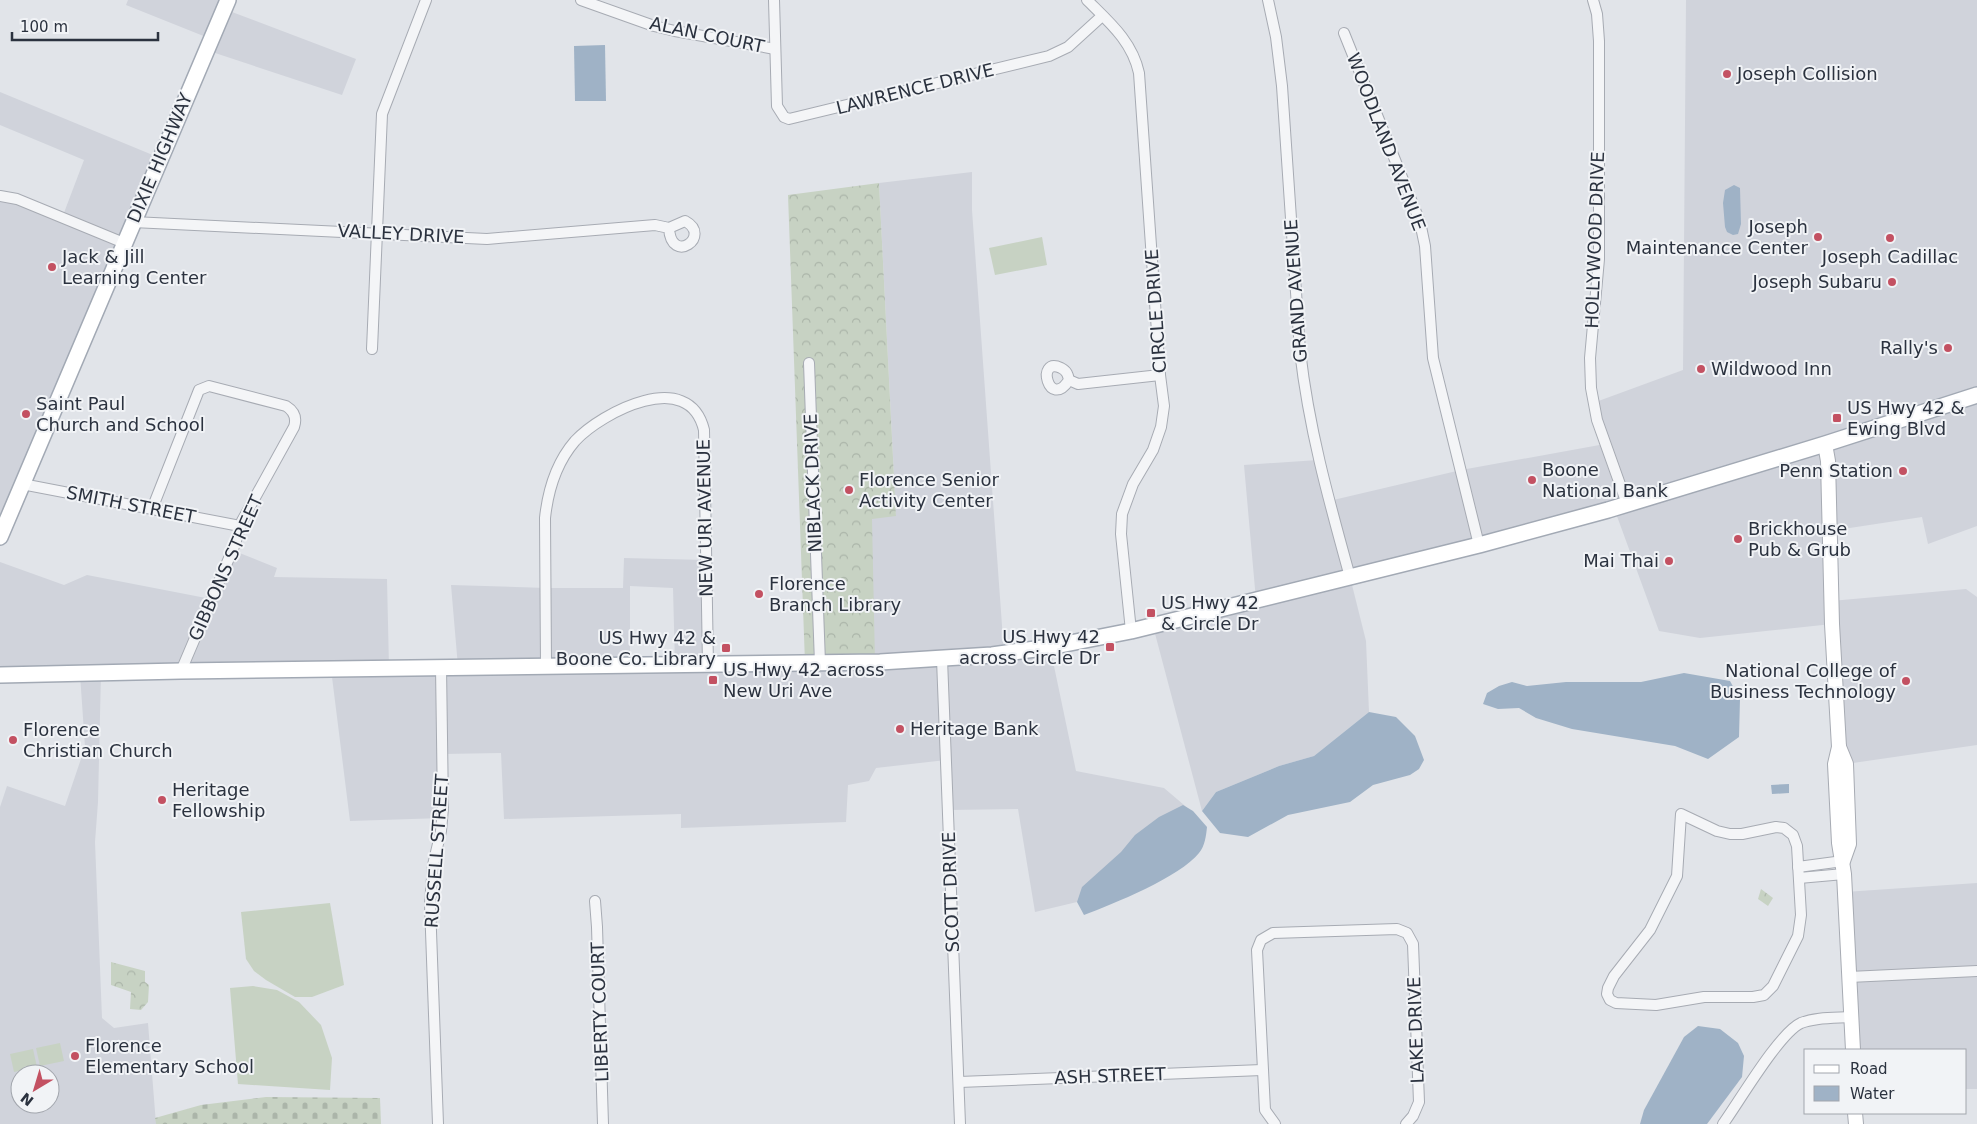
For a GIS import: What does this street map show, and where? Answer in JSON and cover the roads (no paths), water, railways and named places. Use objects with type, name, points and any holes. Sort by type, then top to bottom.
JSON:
[{"type":"main road","name":"DIXIE HIGHWAY","points":[[0,537],[228,0]]},
{"type":"main road","points":[[0,676],[181,671],[820,663],[942,659],[1050,648],[1132,631],[1479,545],[1626,504],[1825,444],[1977,395]]},
{"type":"street","points":[[372,349],[382,114],[426,0]]},
{"type":"street","name":"ALAN COURT","points":[[581,0],[654,26],[775,49]]},
{"type":"street","name":"LAWRENCE DRIVE","points":[[774,0],[777,106],[784,117],[795,119],[1049,56],[1068,47],[1102,16]]},
{"type":"street","name":"CIRCLE DRIVE","points":[[1086,0],[1120,33],[1131,48],[1139,72],[1160,375],[1164,406],[1162,427],[1153,450],[1133,484],[1122,514],[1121,534],[1132,631]]},
{"type":"street","name":"GRAND AVENUE","points":[[1268,0],[1276,37],[1282,86],[1304,386],[1318,460],[1350,578]]},
{"type":"street","name":"HOLLYWOOD DRIVE","points":[[1593,0],[1597,14],[1599,42],[1599,259],[1590,358],[1591,388],[1597,420],[1626,504]]},
{"type":"street","name":"WOODLAND AVENUE","points":[[1344,34],[1420,222],[1425,246],[1434,358],[1479,545]]},
{"type":"street","points":[[0,196],[16,199],[124,242]]},
{"type":"street","name":"VALLEY DRIVE","points":[[133,222],[487,238],[655,225],[669,228]]},
{"type":"street","name":"NIBLACK DRIVE","points":[[809,363],[820,663]]},
{"type":"street","points":[[1069,380],[1078,384],[1160,375]]},
{"type":"street","name":"GIBBONS STREET","points":[[152,509],[199,390],[209,386],[286,406],[294,413],[296,419],[294,427],[240,526],[235,544],[181,671]]},
{"type":"street","name":"NEW URI AVENUE","points":[[546,666],[545,518],[548,494],[556,470],[575,441],[602,418],[631,404],[660,399],[676,400],[689,406],[699,417],[704,430],[708,664]]},
{"type":"street","points":[[1825,444],[1828,461],[1832,624],[1840,747],[1846,764],[1849,844],[1844,867],[1852,1049]]},
{"type":"street","name":"SMITH STREET","points":[[22,484],[240,526]]},
{"type":"street","name":"SCOTT DRIVE","points":[[942,659],[960,1124]]},
{"type":"street","name":"RUSSELL STREET","points":[[438,1124],[430,904],[443,808],[441,667]]},
{"type":"street","points":[[1681,814],[1717,831],[1730,834],[1742,834],[1776,827],[1784,828],[1796,840],[1798,867],[1801,919],[1798,936],[1773,986],[1764,995],[1753,997],[1704,997],[1656,1005],[1616,1003],[1608,997],[1607,991],[1610,982],[1650,930],[1677,876],[1681,814]]},
{"type":"street","points":[[1798,867],[1844,867]]},
{"type":"street","points":[[1799,878],[1844,867]]},
{"type":"street","name":"LIBERTY COURT","points":[[595,901],[603,1124]]},
{"type":"street","name":"LAKE DRIVE","points":[[1262,1070],[1257,950],[1261,940],[1273,933],[1397,929],[1407,933],[1413,944],[1419,1102],[1413,1116],[1406,1124]]},
{"type":"street","points":[[1849,977],[1977,972]]},
{"type":"street","points":[[1724,1124],[1775,1048],[1790,1031],[1803,1022],[1814,1019],[1851,1017]]},
{"type":"street","points":[[1262,1070],[1265,1110],[1275,1124]]},
{"type":"street","name":"ASH STREET","points":[[959,1082],[1262,1070]]},
{"type":"water","points":[[605,45],[606,101],[575,101],[574,46]]},
{"type":"water","points":[[1734,185],[1740,188],[1741,224],[1738,234],[1733,235],[1727,232],[1725,227],[1723,203],[1725,190]]},
{"type":"water","points":[[1684,673],[1730,681],[1740,699],[1739,737],[1708,759],[1675,746],[1572,729],[1536,718],[1519,708],[1498,709],[1483,704],[1487,693],[1499,686],[1512,682],[1527,686],[1566,682],[1641,682]]},
{"type":"water","points":[[1369,712],[1396,717],[1415,736],[1424,760],[1419,769],[1410,775],[1373,785],[1350,802],[1288,815],[1248,837],[1220,833],[1202,811],[1216,792],[1279,766],[1314,756]]},
{"type":"water","points":[[1789,784],[1789,793],[1772,794],[1771,785]]},
{"type":"water","points":[[1183,805],[1193,811],[1207,827],[1204,844],[1199,853],[1190,862],[1162,880],[1128,897],[1084,915],[1077,902],[1082,887],[1121,852],[1135,835],[1159,817]]},
{"type":"water","points":[[1698,1026],[1720,1029],[1738,1043],[1744,1056],[1742,1077],[1707,1124],[1640,1124],[1644,1110],[1684,1037]]},
{"type":"place","name":"Joseph Collision","points":[[1727,74]]},
{"type":"place","name":"Joseph Maintenance Center","points":[[1818,237]]},
{"type":"place","name":"Joseph Cadillac","points":[[1890,238]]},
{"type":"place","name":"Jack & Jill Learning Center","points":[[52,267]]},
{"type":"place","name":"Joseph Subaru","points":[[1892,282]]},
{"type":"place","name":"Rally's","points":[[1948,348]]},
{"type":"place","name":"Wildwood Inn","points":[[1701,369]]},
{"type":"place","name":"Saint Paul Church and School","points":[[26,414]]},
{"type":"place","name":"US Hwy 42 & Ewing Blvd","points":[[1837,418]]},
{"type":"place","name":"Penn Station","points":[[1903,471]]},
{"type":"place","name":"Boone National Bank","points":[[1532,480]]},
{"type":"place","name":"Florence Senior Activity Center","points":[[849,490]]},
{"type":"place","name":"Brickhouse Pub & Grub","points":[[1738,539]]},
{"type":"place","name":"Mai Thai","points":[[1669,561]]},
{"type":"place","name":"Florence Branch Library","points":[[759,594]]},
{"type":"place","name":"US Hwy 42 & Circle Dr","points":[[1151,613]]},
{"type":"place","name":"US Hwy 42 across Circle Dr","points":[[1110,647]]},
{"type":"place","name":"US Hwy 42 & Boone Co. Library","points":[[726,648]]},
{"type":"place","name":"US Hwy 42 across New Uri Ave","points":[[713,680]]},
{"type":"place","name":"National College of Business Technology","points":[[1906,681]]},
{"type":"place","name":"Heritage Bank","points":[[900,729]]},
{"type":"place","name":"Florence Christian Church","points":[[13,740]]},
{"type":"place","name":"Heritage Fellowship","points":[[162,800]]},
{"type":"place","name":"Florence Elementary School","points":[[75,1056]]}]
